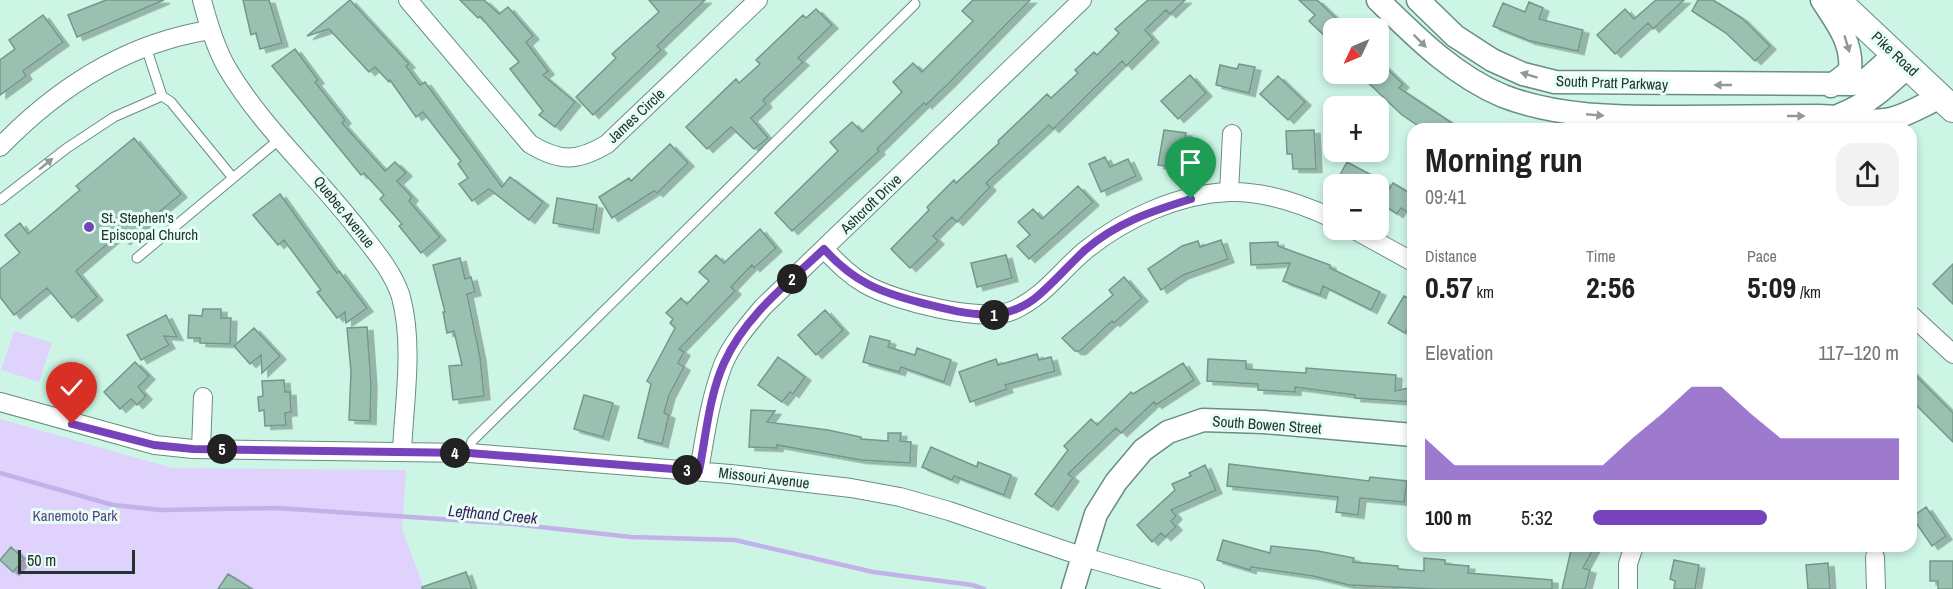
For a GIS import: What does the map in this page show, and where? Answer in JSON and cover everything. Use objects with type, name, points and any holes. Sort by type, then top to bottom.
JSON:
[{"type":"main road","name":"Pike Road","points":[[1838,0],[1947,103]]},
{"type":"street","name":"Quebec Avenue","points":[[202,0],[210,30],[226,68],[386,265],[400,294],[406,318],[407,342],[402,452]]},
{"type":"street","name":"James Circle","points":[[408,0],[530,144],[548,154],[568,158],[589,155],[607,144],[758,0]]},
{"type":"street","name":"Ashcroft Drive","points":[[699,471],[711,407],[723,364],[740,334],[763,307],[1082,0]]},
{"type":"street","name":"South Pratt Parkway","points":[[1378,0],[1430,51],[1470,79],[1565,121],[1623,117],[1838,116],[1877,121],[1947,103]]},
{"type":"street","name":"South Pratt Parkway","points":[[1418,0],[1455,36],[1492,60],[1523,74],[1570,84],[1831,86],[1865,81],[1901,60]]},
{"type":"street","points":[[1822,0],[1841,28],[1849,46],[1851,61],[1850,71],[1831,86]]},
{"type":"street","points":[[0,147],[26,120],[65,89],[107,64],[146,47],[210,30]]},
{"type":"street","name":"South Pratt Parkway","points":[[1838,116],[1861,107],[1878,95],[1901,60]]},
{"type":"street","points":[[1565,121],[1570,84]]},
{"type":"street","points":[[1229,192],[1232,134]]},
{"type":"street","points":[[824,249],[843,269],[866,285],[892,295],[970,315],[992,316],[1012,311],[1037,297],[1086,250],[1120,225],[1142,214],[1191,199],[1229,192],[1276,198],[1323,214]]},
{"type":"street","points":[[1373,240],[1407,259]]},
{"type":"street","points":[[1917,321],[1953,354]]},
{"type":"street","points":[[201,449],[203,397]]},
{"type":"street","name":"Missouri Avenue","points":[[0,402],[154,445],[201,449],[469,453],[699,471],[850,488],[900,497],[949,510],[1084,557],[1195,589]]},
{"type":"street","name":"South Bowen Street","points":[[1073,589],[1096,514],[1116,482],[1143,450],[1167,432],[1203,420],[1264,422],[1407,434]]},
{"type":"street","points":[[1628,589],[1628,564],[1632,552]]},
{"type":"street","points":[[1875,557],[1876,589]]},
{"type":"lane","points":[[469,453],[472,441],[915,4]]},
{"type":"lane","points":[[146,47],[162,96],[171,102],[233,178]]},
{"type":"lane","points":[[0,200],[67,148],[114,117],[162,96]]},
{"type":"lane","points":[[137,258],[281,138]]},
{"type":"green space","points":[[14,331],[52,343],[39,382],[1,370]]},
{"type":"green space","name":"Kanemoto Park","points":[[0,419],[172,468],[406,470],[402,529],[424,589],[0,589]]},
{"type":"building","points":[[106,0],[164,0],[77,37],[68,15]]},
{"type":"building","points":[[243,0],[269,0],[282,43],[260,49],[256,33],[251,35]]},
{"type":"building","points":[[350,0],[409,64],[406,66],[420,85],[425,82],[502,187],[510,177],[543,202],[529,220],[489,189],[472,201],[459,184],[468,178],[458,164],[461,161],[423,112],[416,117],[390,80],[389,82],[375,67],[369,72],[329,29],[307,36]]},
{"type":"building","points":[[460,0],[484,0],[499,14],[508,7],[533,36],[526,42],[548,71],[543,75],[575,102],[555,127],[539,115],[543,111],[510,69],[519,62],[480,16],[478,18]]},
{"type":"building","points":[[649,0],[705,0],[657,46],[661,50],[593,115],[576,97],[616,58],[612,54],[659,12]]},
{"type":"building","points":[[973,0],[1030,0],[949,83],[926,105],[924,103],[877,149],[879,151],[792,231],[775,213],[838,151],[830,142],[852,122],[862,132],[902,92],[893,82],[913,63],[922,72],[973,21],[962,11]]},
{"type":"building","points":[[1148,0],[1185,0],[1170,14],[1166,10],[1145,30],[1153,39],[1126,66],[1122,61],[1053,129],[1049,125],[986,183],[990,187],[957,222],[952,217],[933,236],[938,241],[910,268],[891,249],[929,210],[927,207],[954,180],[956,183],[999,143],[998,141],[1047,94],[1051,98],[1078,73],[1075,70],[1094,52],[1097,55],[1119,33],[1115,29]]},
{"type":"building","points":[[1299,0],[1317,0],[1336,18],[1323,18],[1323,34],[1309,21],[1315,15]]},
{"type":"building","points":[[1656,0],[1684,0],[1653,29],[1648,23],[1615,54],[1597,35],[1625,9],[1634,19]]},
{"type":"building","points":[[1698,0],[1713,0],[1742,18],[1770,46],[1755,61],[1726,33],[1692,11]]},
{"type":"building","points":[[1529,2],[1543,8],[1539,19],[1583,30],[1578,51],[1530,41],[1493,26],[1503,3],[1525,12]]},
{"type":"building","points":[[816,9],[832,25],[798,58],[803,62],[763,100],[766,104],[751,118],[768,138],[754,149],[731,127],[707,149],[686,127],[736,79],[739,83],[760,64],[756,60],[803,15],[806,18]]},
{"type":"building","points":[[43,15],[63,42],[23,71],[26,76],[0,95],[0,60],[15,49],[9,40]]},
{"type":"building","points":[[295,49],[318,80],[315,82],[345,120],[342,123],[385,171],[395,162],[406,173],[397,181],[412,197],[409,201],[440,237],[421,253],[399,226],[402,224],[380,199],[384,195],[364,173],[361,175],[272,66]]},
{"type":"building","points":[[1239,64],[1255,67],[1249,93],[1216,85],[1220,65],[1237,69]]},
{"type":"building","points":[[1389,71],[1403,84],[1399,88],[1452,123],[1414,123],[1389,103],[1389,96],[1382,96],[1369,84],[1389,84]]},
{"type":"building","points":[[1190,75],[1206,93],[1178,119],[1161,101]]},
{"type":"building","points":[[1278,76],[1305,102],[1288,120],[1260,94]]},
{"type":"building","points":[[1164,130],[1186,133],[1180,168],[1158,165]]},
{"type":"building","points":[[1314,130],[1316,169],[1293,169],[1292,154],[1287,154],[1286,131]]},
{"type":"building","name":"St. Stephen's Episcopal Church","points":[[134,138],[181,194],[124,241],[118,235],[76,271],[97,297],[72,318],[47,288],[14,315],[0,297],[0,269],[20,253],[5,235],[20,223],[28,234],[80,190],[76,186]]},
{"type":"building","points":[[670,144],[688,163],[657,193],[654,191],[612,218],[599,197],[629,178],[631,181]]},
{"type":"building","points":[[1105,157],[1110,167],[1128,159],[1136,176],[1101,192],[1089,164]]},
{"type":"building","points":[[1347,162],[1369,174],[1340,174]]},
{"type":"building","points":[[1393,183],[1407,191],[1407,212],[1401,208],[1397,214],[1389,209],[1389,189]]},
{"type":"building","points":[[1078,186],[1093,202],[1029,259],[1017,246],[1030,235],[1018,222],[1033,209],[1042,219]]},
{"type":"building","points":[[280,194],[337,273],[339,271],[367,308],[346,323],[345,312],[337,318],[317,292],[321,290],[284,240],[278,245],[253,215]]},
{"type":"building","points":[[557,198],[597,205],[593,230],[553,223]]},
{"type":"building","points":[[760,229],[776,248],[754,268],[752,265],[731,287],[735,291],[679,349],[684,352],[678,363],[684,367],[669,395],[664,413],[669,415],[662,444],[638,438],[651,384],[647,381],[675,328],[670,323],[673,319],[666,313],[681,298],[687,304],[709,281],[699,272],[716,255],[724,263]]},
{"type":"building","points":[[1221,240],[1228,259],[1183,275],[1161,290],[1148,269],[1182,246],[1198,241],[1200,247]]},
{"type":"building","points":[[1278,242],[1278,246],[1330,265],[1330,268],[1380,292],[1371,310],[1323,286],[1320,295],[1283,281],[1290,263],[1251,265],[1250,243]]},
{"type":"building","points":[[1006,255],[1012,278],[977,287],[971,263]]},
{"type":"building","points":[[460,258],[465,279],[471,277],[475,292],[467,294],[480,357],[484,396],[453,400],[449,366],[462,365],[454,331],[447,333],[443,312],[445,312],[433,265]]},
{"type":"building","points":[[1953,264],[1953,304],[1933,284]]},
{"type":"building","points":[[1124,277],[1142,298],[1114,323],[1112,321],[1080,351],[1075,351],[1062,338],[1113,295],[1109,290]]},
{"type":"building","points":[[1404,296],[1407,298],[1407,330],[1405,333],[1388,323]]},
{"type":"building","points":[[203,309],[221,309],[221,318],[231,318],[230,344],[200,343],[200,338],[188,338],[189,315],[202,316]]},
{"type":"building","points":[[825,310],[843,330],[816,355],[798,335]]},
{"type":"building","points":[[166,315],[177,337],[164,336],[169,345],[141,360],[127,335]]},
{"type":"building","points":[[367,327],[371,384],[370,421],[349,420],[351,372],[347,328]]},
{"type":"building","points":[[254,328],[280,356],[262,373],[261,355],[250,364],[234,346]]},
{"type":"building","points":[[870,336],[890,341],[888,347],[915,355],[917,348],[951,360],[944,382],[901,367],[899,372],[863,362]]},
{"type":"building","points":[[1037,354],[1039,360],[1051,357],[1055,371],[1005,385],[1007,389],[970,402],[959,372],[996,359],[998,365]]},
{"type":"building","points":[[778,357],[805,377],[793,394],[790,392],[782,402],[758,385]]},
{"type":"building","points":[[1208,359],[1246,361],[1246,369],[1306,373],[1306,368],[1396,375],[1395,391],[1407,388],[1407,402],[1355,398],[1355,395],[1295,387],[1295,392],[1258,390],[1258,384],[1207,381]]},
{"type":"building","points":[[135,362],[149,376],[138,387],[146,396],[137,405],[131,399],[120,409],[104,392]]},
{"type":"building","points":[[1183,363],[1194,380],[1156,405],[1154,402],[1121,433],[1116,428],[1068,474],[1073,478],[1052,507],[1035,494],[1068,450],[1064,446],[1091,419],[1097,425],[1131,392],[1133,394]]},
{"type":"building","points":[[1917,377],[1953,413],[1953,442],[1917,406]]},
{"type":"building","points":[[284,380],[285,392],[290,392],[291,412],[285,413],[286,425],[265,426],[264,410],[259,411],[258,397],[263,396],[262,381]]},
{"type":"building","points":[[584,395],[613,403],[603,437],[574,429]]},
{"type":"building","points":[[751,410],[775,411],[767,422],[828,430],[861,437],[861,439],[888,441],[888,433],[901,433],[900,441],[911,442],[910,463],[861,460],[777,445],[777,448],[749,447]]},
{"type":"building","points":[[931,447],[977,467],[978,462],[1011,475],[1004,495],[954,476],[952,480],[922,467]]},
{"type":"building","points":[[1229,464],[1369,481],[1370,477],[1407,481],[1404,502],[1360,498],[1358,515],[1336,512],[1338,497],[1227,486]]},
{"type":"building","points":[[1205,465],[1216,490],[1171,510],[1176,516],[1171,521],[1176,527],[1165,537],[1161,533],[1152,542],[1137,525],[1175,490],[1172,484],[1191,476],[1189,473]]},
{"type":"building","points":[[1926,507],[1946,536],[1932,546],[1917,524],[1917,513]]},
{"type":"building","points":[[1223,540],[1270,553],[1271,546],[1318,551],[1354,558],[1353,562],[1398,566],[1398,569],[1424,571],[1424,558],[1445,560],[1445,564],[1469,566],[1468,573],[1552,580],[1552,589],[1435,589],[1349,585],[1313,576],[1251,567],[1250,570],[1217,560]]},
{"type":"building","points":[[11,547],[24,559],[13,572],[0,560]]},
{"type":"building","points":[[1571,552],[1592,552],[1583,568],[1590,570],[1585,589],[1562,589]]},
{"type":"building","points":[[1674,560],[1699,565],[1695,589],[1674,589],[1675,581],[1670,579]]},
{"type":"building","points":[[1930,561],[1953,561],[1953,589],[1938,589],[1938,581],[1930,581]]},
{"type":"building","points":[[1828,563],[1830,589],[1808,589],[1806,565]]},
{"type":"building","points":[[466,572],[472,589],[422,589],[422,587]]},
{"type":"building","points":[[228,574],[252,589],[218,589]]},
{"type":"waterway","name":"Lefthand Creek","points":[[0,473],[113,505],[161,510],[277,508],[513,524],[631,537],[735,540],[873,572],[972,585],[984,589]]},
{"type":"place","name":"St. Stephen's Episcopal Church","points":[[89,227]]},
{"type":"route","points":[[72,424],[154,445],[193,449],[469,453],[699,471],[711,407],[723,364],[740,334],[763,307],[824,249],[843,269],[866,285],[892,295],[970,315],[992,316],[1012,311],[1037,297],[1086,250],[1120,225],[1142,214],[1191,199]]}]
